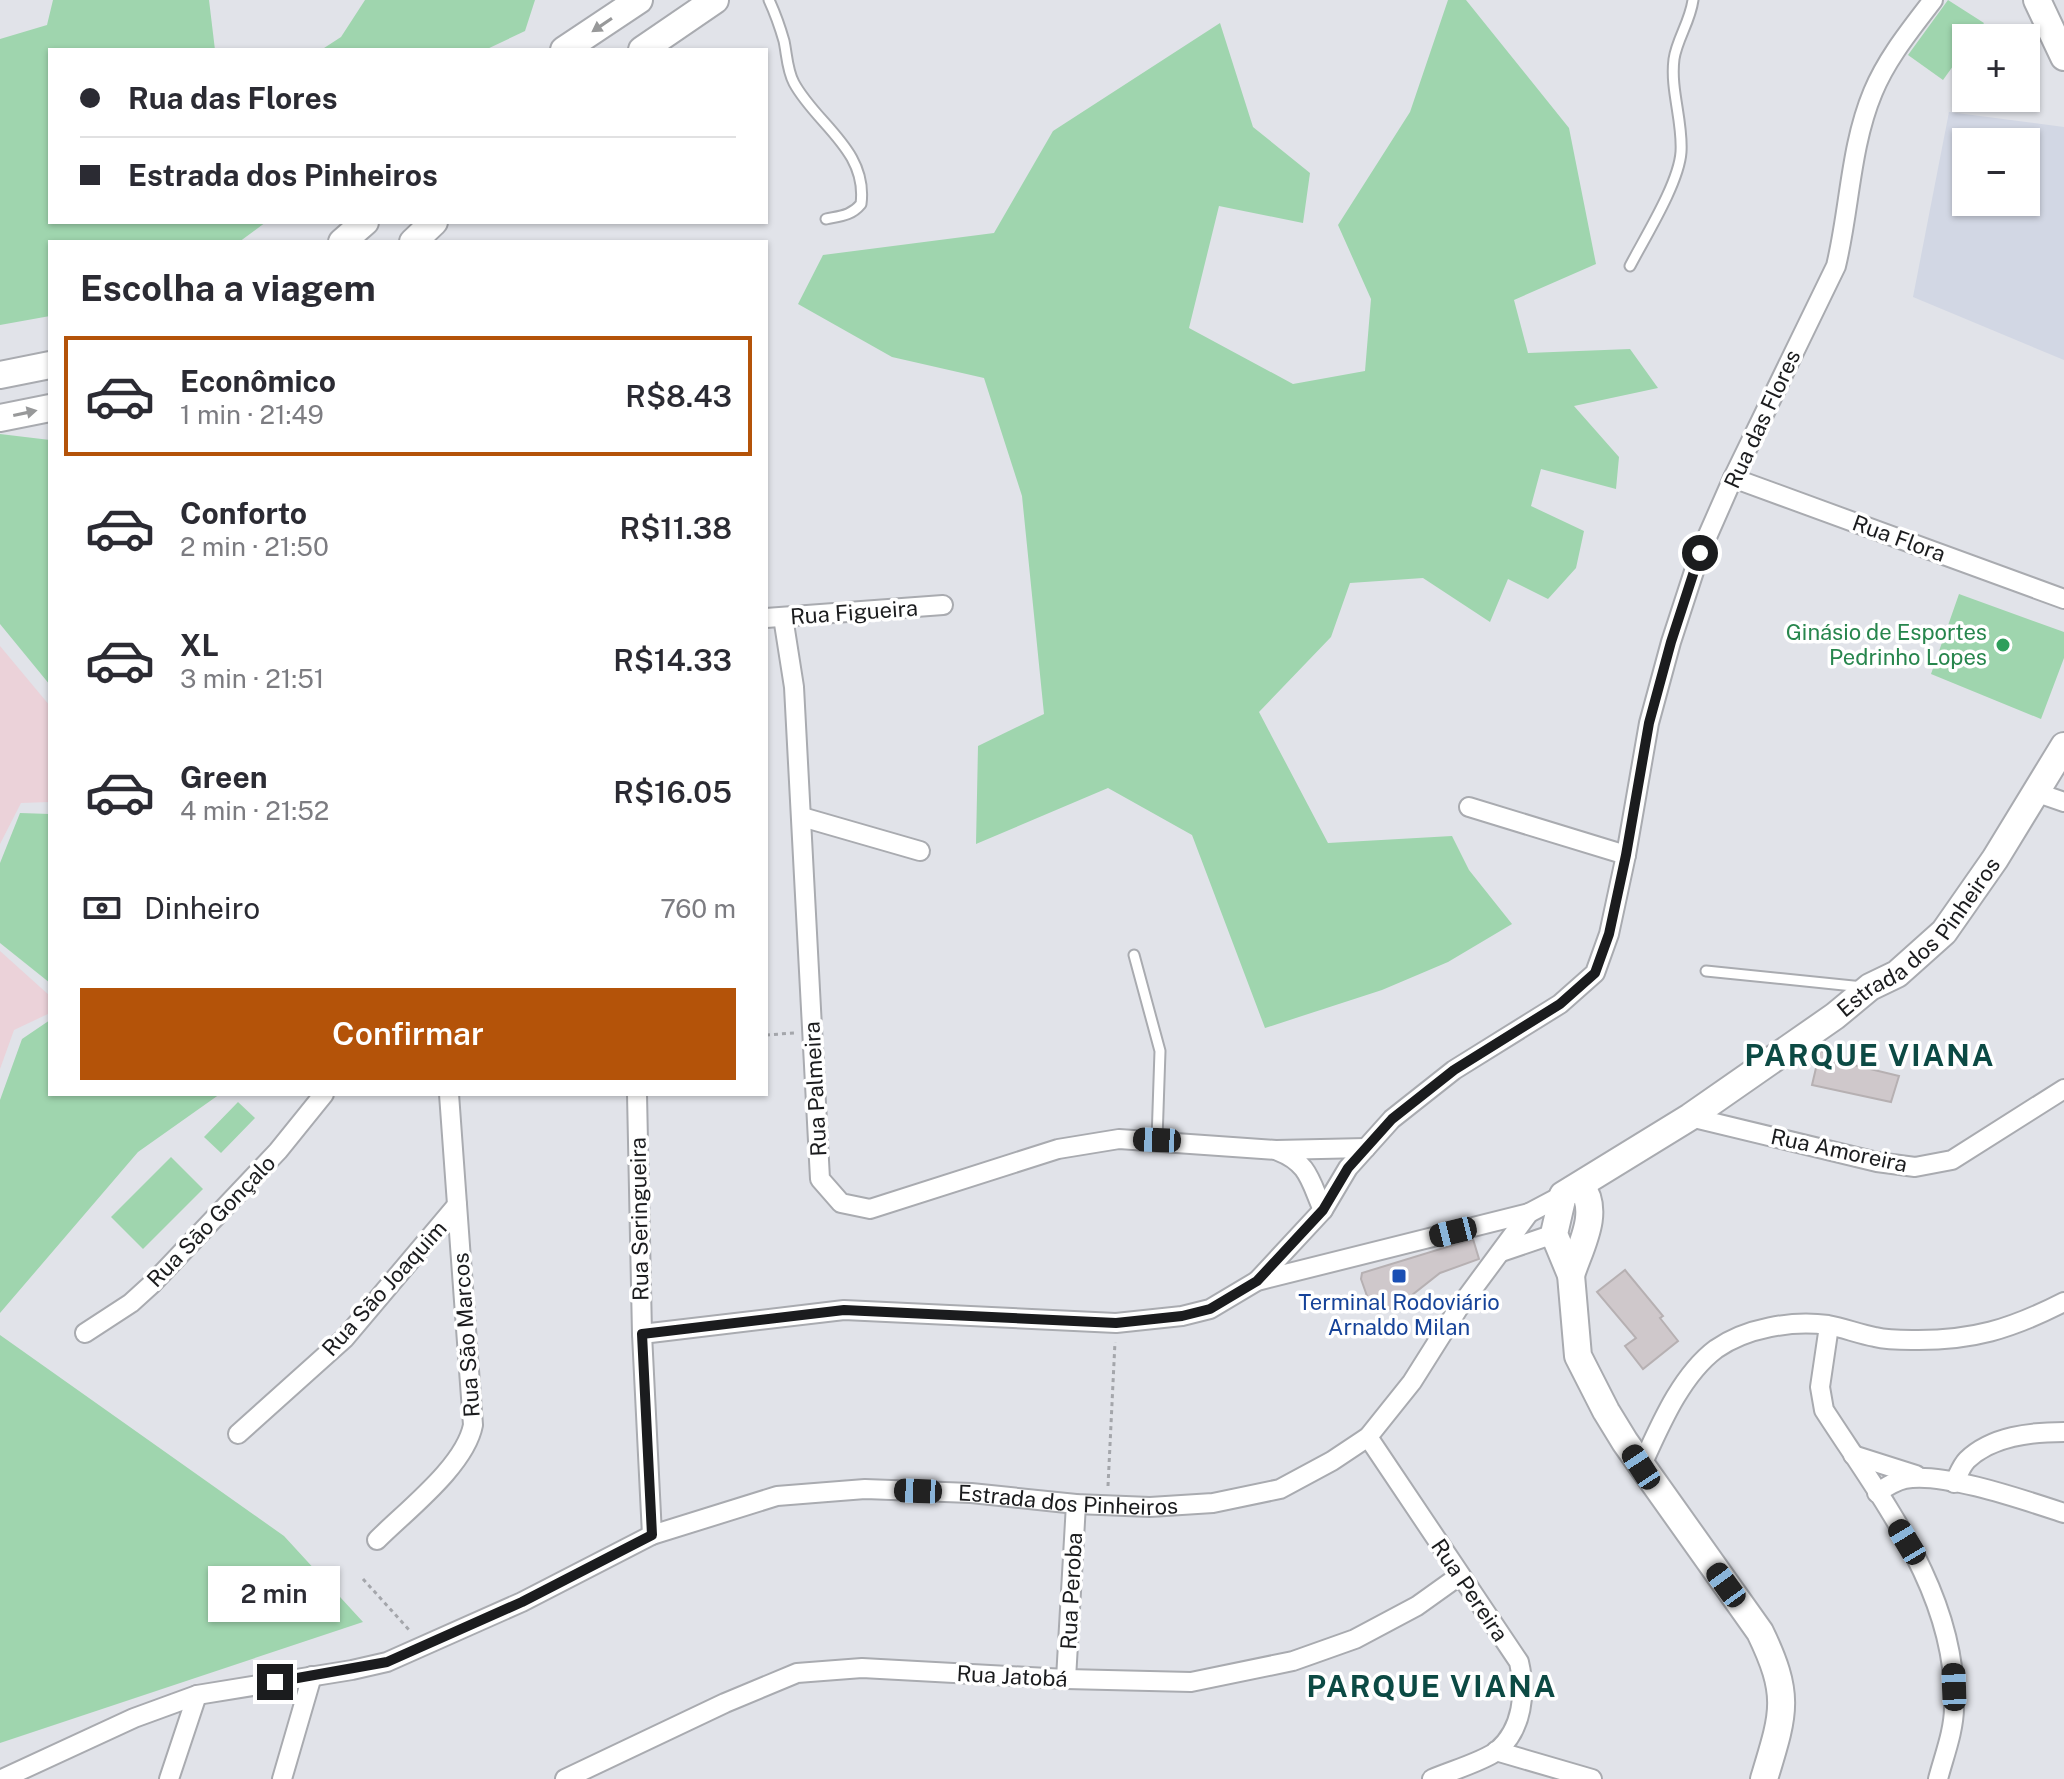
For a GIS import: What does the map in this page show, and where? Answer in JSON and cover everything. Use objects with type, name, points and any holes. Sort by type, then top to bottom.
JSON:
[{"type":"main road","points":[[567,48],[639,0]]},
{"type":"main road","points":[[645,48],[715,0]]},
{"type":"main road","points":[[2037,0],[2064,57]]},
{"type":"main road","points":[[344,240],[363,224]]},
{"type":"main road","points":[[415,240],[432,224]]},
{"type":"main road","points":[[0,375],[48,365]]},
{"type":"main road","points":[[0,418],[48,408]]},
{"type":"main road","name":"Estrada dos Pinheiros","points":[[1572,1190],[1690,1117],[1835,1016],[1870,987],[1897,974],[1944,932],[1995,859],[2064,746]]},
{"type":"main road","points":[[1571,1275],[1610,1167]]},
{"type":"main road","points":[[1591,1214],[1590,1202],[1572,1190],[1554,1234],[1571,1275],[1578,1356],[1606,1411],[1641,1467],[1760,1632],[1773,1660],[1782,1692],[1782,1713],[1764,1779]]},
{"type":"main road","points":[[1554,1234],[1591,1214]]},
{"type":"street","name":"Rua das Flores","points":[[1257,1281],[1323,1210],[1348,1168],[1392,1119],[1454,1070],[1560,1004],[1595,973],[1609,934],[1649,723],[1700,553],[1836,266],[1856,147],[1873,92],[1888,63],[1933,0]]},
{"type":"street","name":"Rua Flora","points":[[1733,478],[2064,599]]},
{"type":"street","name":"Rua Figueira","points":[[774,618],[943,605]]},
{"type":"street","name":"Rua Palmeira","points":[[774,618],[794,687],[820,1179],[841,1203],[870,1209],[1058,1149],[1119,1139],[1276,1150],[1366,1148]]},
{"type":"street","points":[[2035,792],[2064,802]]},
{"type":"street","points":[[1469,807],[1626,855]]},
{"type":"street","points":[[802,817],[920,851]]},
{"type":"street","name":"Rua Amoreira","points":[[1690,1117],[1877,1162],[1915,1167],[1952,1160],[2064,1089]]},
{"type":"street","name":"Rua São Gonçalo","points":[[85,1333],[131,1303],[153,1283],[278,1151],[322,1096]]},
{"type":"street","name":"Rua São Marcos","points":[[377,1540],[459,1459],[470,1442],[473,1425],[449,1096]]},
{"type":"street","name":"Rua Seringueira","points":[[637,1096],[642,1334],[652,1535]]},
{"type":"street","points":[[1276,1150],[1303,1165],[1323,1210]]},
{"type":"street","name":"Estrada dos Pinheiros","points":[[2,1779],[110,1728],[197,1695],[387,1662],[522,1602],[652,1535],[777,1496],[880,1490],[971,1493],[1107,1506],[1213,1503],[1262,1494],[1305,1477],[1368,1437],[1412,1382],[1458,1309],[1529,1213],[1572,1190]]},
{"type":"street","name":"Rua São Joaquim","points":[[238,1434],[345,1338],[457,1205]]},
{"type":"street","points":[[642,1334],[844,1310],[1116,1323],[1182,1316],[1210,1309],[1257,1281],[1529,1213]]},
{"type":"street","points":[[1501,1252],[1554,1234]]},
{"type":"street","points":[[1641,1467],[1669,1409],[1688,1379],[1716,1349],[1757,1330],[1798,1324],[1829,1326],[1878,1338],[1965,1339],[2016,1326],[2064,1302]]},
{"type":"street","points":[[1829,1326],[1820,1387],[1824,1410],[1907,1542],[1929,1584],[1945,1627],[1953,1664],[1955,1711],[1938,1779]]},
{"type":"street","points":[[1954,1483],[1964,1462],[1985,1447],[2012,1437],[2064,1432]]},
{"type":"street","name":"Rua Pereira","points":[[1368,1437],[1519,1662],[1524,1684],[1518,1719],[1496,1751]]},
{"type":"street","points":[[1853,1455],[1923,1477],[2010,1496],[2064,1513]]},
{"type":"street","points":[[1877,1493],[1893,1483],[1923,1477]]},
{"type":"street","name":"Rua Peroba","points":[[1066,1679],[1076,1504]]},
{"type":"street","name":"Rua Jatobá","points":[[565,1779],[725,1703],[797,1673],[862,1668],[1191,1682],[1293,1661],[1355,1639],[1417,1606],[1459,1576]]},
{"type":"street","points":[[282,1779],[312,1676]]},
{"type":"street","points":[[169,1779],[197,1695]]},
{"type":"street","points":[[1432,1779],[1496,1751],[1592,1779]]},
{"type":"lane","points":[[769,0],[784,40],[795,85],[840,139],[854,161],[860,180],[861,204],[856,210],[848,215],[826,219]]},
{"type":"lane","points":[[1630,266],[1679,164],[1681,144],[1673,77],[1674,56],[1690,18],[1693,0]]},
{"type":"lane","points":[[1134,955],[1160,1051],[1157,1140]]},
{"type":"lane","points":[[1706,971],[1870,987]]},
{"type":"path","points":[[768,1035],[811,1031]]},
{"type":"path","points":[[1107,1506],[1116,1323]]},
{"type":"path","points":[[363,1579],[425,1647]]},
{"type":"shaded area","points":[[1949,112],[2064,127],[2064,360],[1913,297]]},
{"type":"shaded area","points":[[0,646],[48,704],[48,802],[21,803],[0,844]]},
{"type":"shaded area","points":[[0,951],[48,994],[48,1014],[14,1030],[0,1069]]},
{"type":"green space","points":[[53,0],[209,0],[215,48],[48,48],[48,224],[263,224],[242,240],[48,240],[48,316],[0,325],[0,39],[47,25]]},
{"type":"green space","points":[[365,0],[535,0],[525,31],[489,48],[324,48],[341,37]]},
{"type":"green space","points":[[1448,0],[1466,0],[1569,128],[1596,264],[1514,300],[1528,353],[1630,349],[1658,388],[1574,406],[1619,457],[1616,489],[1541,469],[1531,506],[1584,531],[1576,568],[1548,599],[1508,579],[1490,622],[1423,578],[1350,583],[1331,637],[1259,712],[1328,843],[1452,836],[1469,870],[1512,924],[1448,962],[1382,990],[1265,1028],[1192,835],[1108,788],[976,844],[978,746],[1044,714],[1022,496],[984,378],[892,357],[798,304],[823,255],[994,233],[1053,131],[1220,23],[1253,127],[1310,173],[1303,223],[1219,206],[1189,328],[1293,384],[1365,371],[1371,299],[1338,225],[1410,112]]},
{"type":"green space","points":[[1948,0],[1984,23],[1952,24],[1952,67],[1943,80],[1908,55]]},
{"type":"green space","points":[[0,434],[48,440],[48,683],[0,624]]},
{"type":"green space","name":"Ginásio de Esportes Pedrinho Lopes","points":[[1959,594],[2064,632],[2064,658],[2041,719],[1931,674]]},
{"type":"green space","points":[[20,813],[48,814],[48,981],[0,943],[0,863]]},
{"type":"green space","points":[[48,1021],[48,1096],[217,1096],[138,1152],[0,1313],[0,1100],[22,1039]]},
{"type":"green space","points":[[238,1102],[255,1118],[221,1153],[204,1137]]},
{"type":"green space","points":[[171,1157],[203,1189],[143,1249],[111,1217]]},
{"type":"green space","points":[[0,1335],[284,1536],[363,1622],[0,1743]]},
{"type":"building","points":[[1820,1051],[1837,1054],[1837,1061],[1899,1076],[1891,1102],[1812,1085]]},
{"type":"building","name":"Terminal Rodoviário Arnaldo Milan","points":[[1473,1239],[1479,1259],[1440,1273],[1398,1306],[1378,1313],[1372,1310],[1361,1279],[1362,1273]]},
{"type":"building","points":[[1625,1270],[1663,1316],[1660,1318],[1678,1341],[1643,1369],[1625,1346],[1636,1338],[1597,1292]]},
{"type":"place","name":"Ginásio de Esportes Pedrinho Lopes","points":[[2003,645]]},
{"type":"place","name":"Terminal Rodoviário Arnaldo Milan","points":[[1399,1276]]},
{"type":"district","name":"PARQUE VIANA","points":[[1870,1055]]},
{"type":"district","name":"PARQUE VIANA","points":[[1432,1686]]},
{"type":"route","points":[[275,1682],[387,1662],[522,1602],[652,1535],[642,1334],[844,1310],[1116,1323],[1182,1316],[1210,1309],[1257,1281],[1323,1210],[1348,1168],[1392,1119],[1454,1070],[1560,1004],[1595,973],[1609,934],[1640,787],[1649,723],[1700,553]]}]
